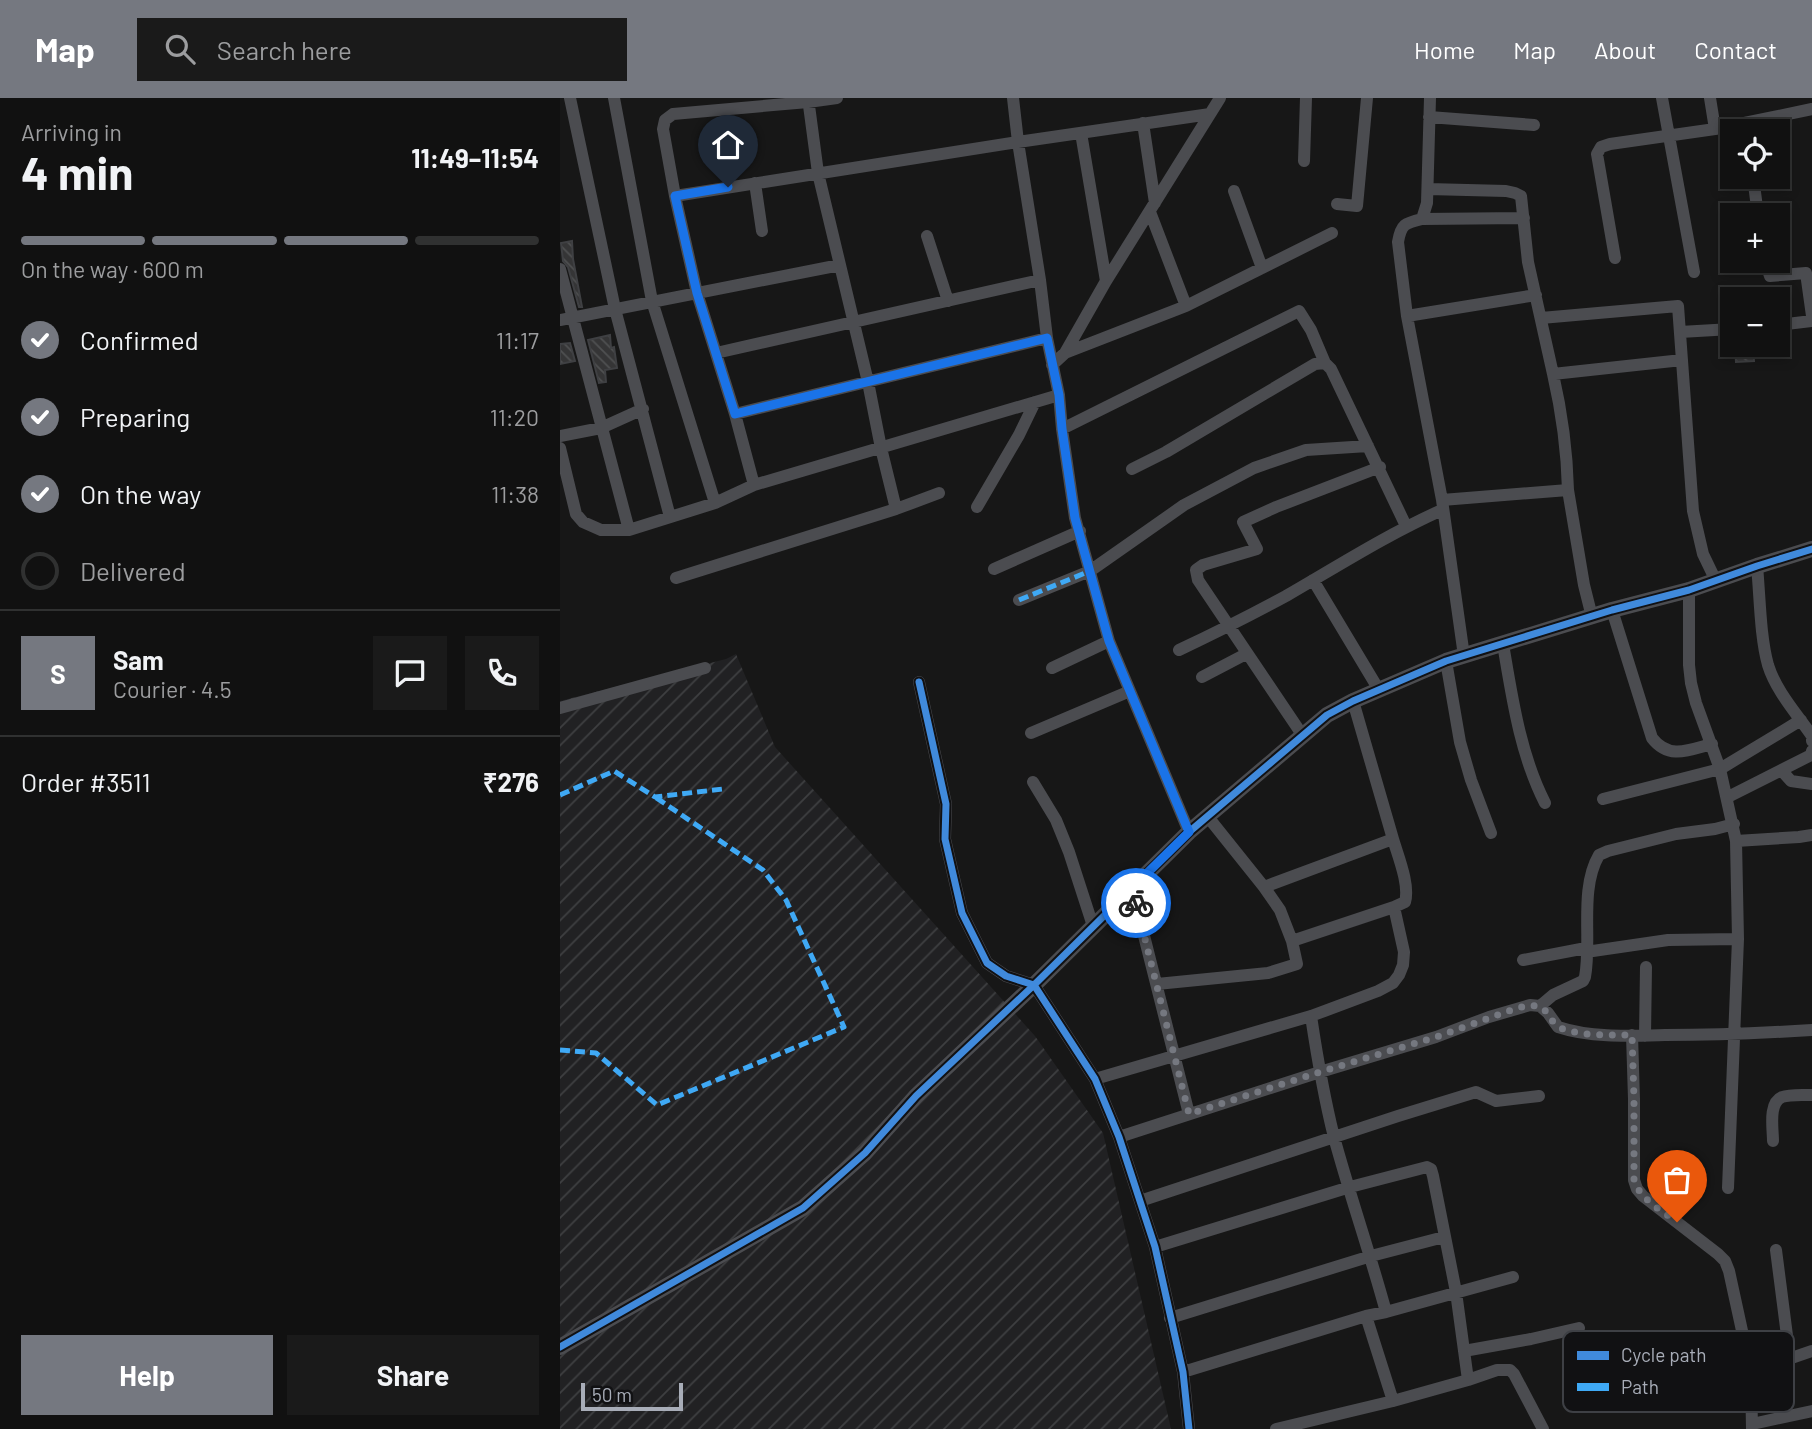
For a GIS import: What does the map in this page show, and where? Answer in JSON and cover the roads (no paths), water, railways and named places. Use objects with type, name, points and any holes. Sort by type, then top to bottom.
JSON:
[{"type":"street","points":[[570,98],[615,309],[670,517]]},
{"type":"street","points":[[614,98],[652,302],[715,503]]},
{"type":"street","points":[[754,485],[697,293],[663,129],[665,120],[673,114],[837,98]]},
{"type":"street","points":[[1013,98],[1047,338],[1059,395],[1075,518],[1109,641],[1189,832]]},
{"type":"street","points":[[1052,365],[1065,353],[1106,281],[1220,98]]},
{"type":"street","points":[[1304,161],[1306,98]]},
{"type":"street","points":[[1337,204],[1357,206],[1367,98]]},
{"type":"street","points":[[1422,219],[1428,189],[1430,98]]},
{"type":"street","points":[[1662,98],[1694,272]]},
{"type":"street","points":[[1710,98],[1715,129]]},
{"type":"street","points":[[808,100],[818,173],[896,509]]},
{"type":"street","points":[[1773,119],[1812,109]]},
{"type":"street","points":[[675,196],[1210,114]]},
{"type":"street","points":[[1429,117],[1534,125]]},
{"type":"street","points":[[1143,123],[1153,207],[1186,306]]},
{"type":"street","points":[[1615,258],[1598,164],[1598,150],[1610,144],[1720,129]]},
{"type":"street","points":[[1081,133],[1106,281]]},
{"type":"street","points":[[755,183],[762,231]]},
{"type":"street","points":[[1428,189],[1515,193],[1521,196],[1528,261],[1560,405],[1567,453],[1568,490],[1592,617]]},
{"type":"street","points":[[1234,191],[1262,268]]},
{"type":"street","points":[[1464,656],[1442,505],[1406,316],[1398,242],[1400,230],[1408,222],[1422,219],[1524,218]]},
{"type":"street","points":[[1065,353],[1186,306],[1332,233]]},
{"type":"street","points":[[927,236],[948,300]]},
{"type":"street","points":[[566,318],[839,265]]},
{"type":"street","points":[[560,269],[566,318],[601,428],[629,530]]},
{"type":"street","points":[[1769,273],[1770,276],[1806,273],[1812,319],[1790,323]]},
{"type":"street","points":[[716,353],[1040,280]]},
{"type":"street","points":[[1406,316],[1535,295]]},
{"type":"street","points":[[1541,318],[1678,306],[1693,511],[1703,554],[1716,581]]},
{"type":"street","points":[[1062,429],[1299,311],[1380,467],[1406,526]]},
{"type":"street","points":[[1680,332],[1720,330]]},
{"type":"street","points":[[735,414],[1047,338]]},
{"type":"street","points":[[1553,374],[1682,360]]},
{"type":"street","points":[[1132,469],[1166,452],[1315,364],[1325,363]]},
{"type":"street","points":[[560,448],[576,514],[583,522],[601,530],[629,530],[715,503],[754,485],[1059,395]]},
{"type":"street","points":[[977,507],[1035,402]]},
{"type":"street","points":[[560,436],[601,428],[643,409]]},
{"type":"street","points":[[1019,600],[1090,571],[1184,505],[1254,468],[1307,450],[1368,446]]},
{"type":"street","points":[[1303,736],[1198,580],[1196,570],[1203,565],[1256,549],[1243,522],[1380,467]]},
{"type":"street","points":[[1179,650],[1229,627],[1442,505],[1568,490]]},
{"type":"street","points":[[676,578],[939,493]]},
{"type":"street","points":[[995,569],[1080,531]]},
{"type":"street","points":[[560,1347],[803,1208],[865,1153],[916,1096],[1034,985],[1189,832],[1327,715],[1446,661],[1612,610],[1689,590],[1812,549]]},
{"type":"street","points":[[1728,797],[1782,771],[1812,746],[1801,720],[1779,689],[1769,667],[1757,566]]},
{"type":"street","points":[[1313,580],[1379,690]]},
{"type":"street","points":[[1689,590],[1691,684],[1720,769],[1736,841],[1738,939],[1728,1188]]},
{"type":"street","points":[[1612,610],[1652,738],[1657,745],[1665,750],[1683,751],[1712,744]]},
{"type":"street","points":[[1052,668],[1109,641]]},
{"type":"street","points":[[1503,644],[1528,764],[1545,803]]},
{"type":"street","points":[[1202,677],[1247,654]]},
{"type":"street","points":[[1446,661],[1460,742],[1491,833]]},
{"type":"street","points":[[560,708],[705,668]]},
{"type":"street","points":[[919,682],[946,804],[945,839],[962,914],[987,963],[1006,976],[1034,985],[1095,1079],[1119,1137],[1155,1247],[1183,1372],[1189,1429]]},
{"type":"street","points":[[1031,733],[1130,691]]},
{"type":"street","points":[[1292,941],[1405,902],[1402,872],[1353,701]]},
{"type":"street","points":[[1603,799],[1720,769],[1801,720]]},
{"type":"street","points":[[1782,771],[1791,781],[1812,784]]},
{"type":"street","points":[[1033,782],[1056,820],[1093,926]]},
{"type":"street","points":[[1157,984],[1268,973],[1297,964],[1292,941],[1280,910],[1208,817]]},
{"type":"street","points":[[1540,1006],[1553,995],[1583,981],[1586,972],[1588,898],[1598,855],[1676,834],[1734,824]]},
{"type":"street","points":[[1736,841],[1812,835]]},
{"type":"street","points":[[1264,887],[1393,839]]},
{"type":"street","points":[[1132,888],[1189,1114]]},
{"type":"street","points":[[1095,1079],[1311,1016],[1378,992],[1393,983],[1403,964],[1404,952],[1394,906]]},
{"type":"street","points":[[1523,960],[1668,940],[1738,939]]},
{"type":"street","points":[[1646,967],[1634,1099],[1634,1180],[1643,1196],[1725,1261],[1741,1331]]},
{"type":"street","points":[[1119,1137],[1530,1005],[1540,1006],[1558,1027],[1580,1033],[1638,1036],[1735,1035],[1812,1030]]},
{"type":"street","points":[[1311,1016],[1334,1137],[1371,1256],[1385,1312]]},
{"type":"street","points":[[1140,1201],[1476,1092],[1496,1101],[1539,1096]]},
{"type":"street","points":[[1773,1141],[1773,1111],[1779,1098],[1812,1095]]},
{"type":"street","points":[[1155,1247],[1350,1187],[1427,1167],[1431,1169],[1456,1292],[1468,1380]]},
{"type":"street","points":[[1170,1318],[1371,1256],[1444,1237]]},
{"type":"street","points":[[1776,1250],[1786,1331]]},
{"type":"street","points":[[1183,1372],[1366,1315],[1513,1276]]},
{"type":"street","points":[[1366,1315],[1393,1401]]},
{"type":"street","points":[[1566,1331],[1579,1328]]},
{"type":"street","points":[[1464,1351],[1563,1332]]},
{"type":"street","points":[[1794,1358],[1812,1351]]},
{"type":"street","points":[[1276,1429],[1393,1401],[1497,1370],[1510,1370],[1514,1374],[1543,1429]]},
{"type":"street","points":[[1752,1427],[1812,1411]]}]
